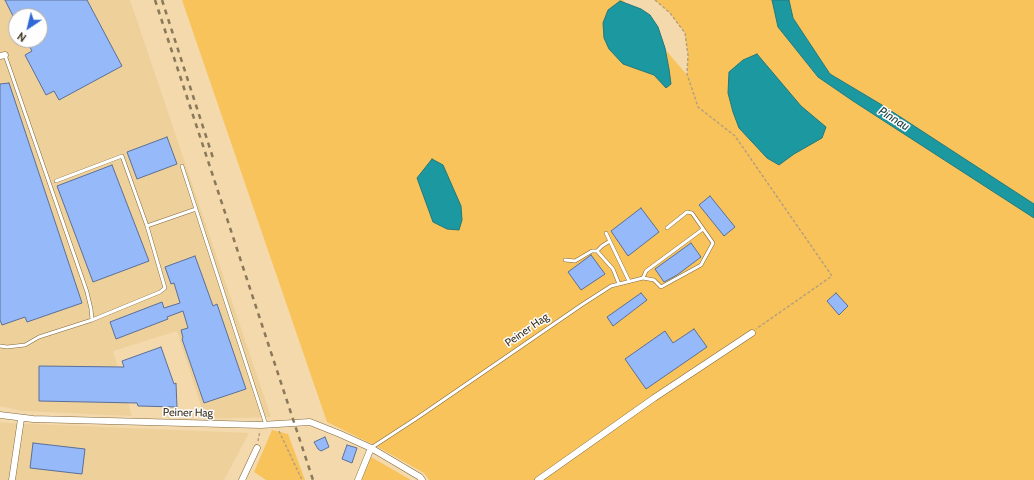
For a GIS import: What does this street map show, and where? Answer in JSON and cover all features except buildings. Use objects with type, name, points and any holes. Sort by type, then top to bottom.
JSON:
[{"type":"street","points":[[538,480],[654,398],[752,333]]},
{"type":"street","name":"Peiner Hag","points":[[0,415],[21,419],[263,425],[310,422],[372,448],[420,477],[422,480]]},
{"type":"street","points":[[12,480],[21,419]]},
{"type":"street","points":[[242,480],[257,448]]},
{"type":"street","points":[[358,480],[372,448]]},
{"type":"lane","points":[[3,56],[87,292],[92,320]]},
{"type":"lane","points":[[0,346],[7,347],[25,345],[39,338],[92,320],[160,292],[166,288],[148,226],[122,156],[56,181]]},
{"type":"lane","points":[[182,166],[263,425]]},
{"type":"lane","points":[[148,226],[196,209]]},
{"type":"lane","points":[[667,228],[687,212],[692,213],[713,243],[701,265],[661,287],[654,280],[644,278],[646,271],[703,229]]},
{"type":"lane","points":[[606,233],[629,281]]},
{"type":"lane","points":[[565,260],[575,261],[592,251],[597,251],[602,246],[610,242]]},
{"type":"lane","points":[[597,251],[613,269],[619,284]]},
{"type":"lane","name":"Peiner Hag","points":[[372,448],[611,286],[644,278]]},
{"type":"path","points":[[655,0],[670,13],[685,33],[688,55],[687,74],[698,107],[735,136],[832,276],[752,333]]},
{"type":"path","points":[[276,424],[302,480]]},
{"type":"path","points":[[257,448],[263,425]]},
{"type":"shaded area","points":[[0,0],[130,0],[271,417],[205,419],[177,331],[113,351],[132,416],[22,411],[0,406]]},
{"type":"shaded area","points":[[182,0],[623,0],[687,75],[688,55],[685,33],[670,13],[655,0],[772,0],[778,27],[818,77],[1034,218],[1034,480],[429,480],[424,473],[376,446],[327,422]]},
{"type":"shaded area","points":[[789,0],[1034,0],[1034,204],[882,105],[830,74],[793,18]]},
{"type":"shaded area","points":[[0,422],[249,433],[224,480],[0,480]]},
{"type":"shaded area","points":[[272,430],[288,434],[305,480],[266,480],[254,472]]},
{"type":"shaded area","points":[[371,457],[411,480],[362,480]]},
{"type":"water","name":"Pinnau","points":[[772,0],[789,0],[793,18],[830,74],[882,105],[1034,204],[1034,218],[818,77],[778,27]]},
{"type":"water","points":[[620,1],[641,9],[650,15],[658,27],[665,48],[671,84],[666,88],[654,75],[623,64],[609,49],[604,38],[603,23],[608,10]]},
{"type":"water","points":[[757,54],[801,106],[826,127],[822,138],[794,154],[779,165],[767,158],[739,128],[728,93],[729,72],[743,60]]},
{"type":"water","points":[[432,159],[443,165],[461,206],[462,220],[459,230],[447,229],[433,222],[417,178]]},
{"type":"railway","points":[[155,0],[313,480]]},
{"type":"railway","points":[[162,0],[214,161]]}]
